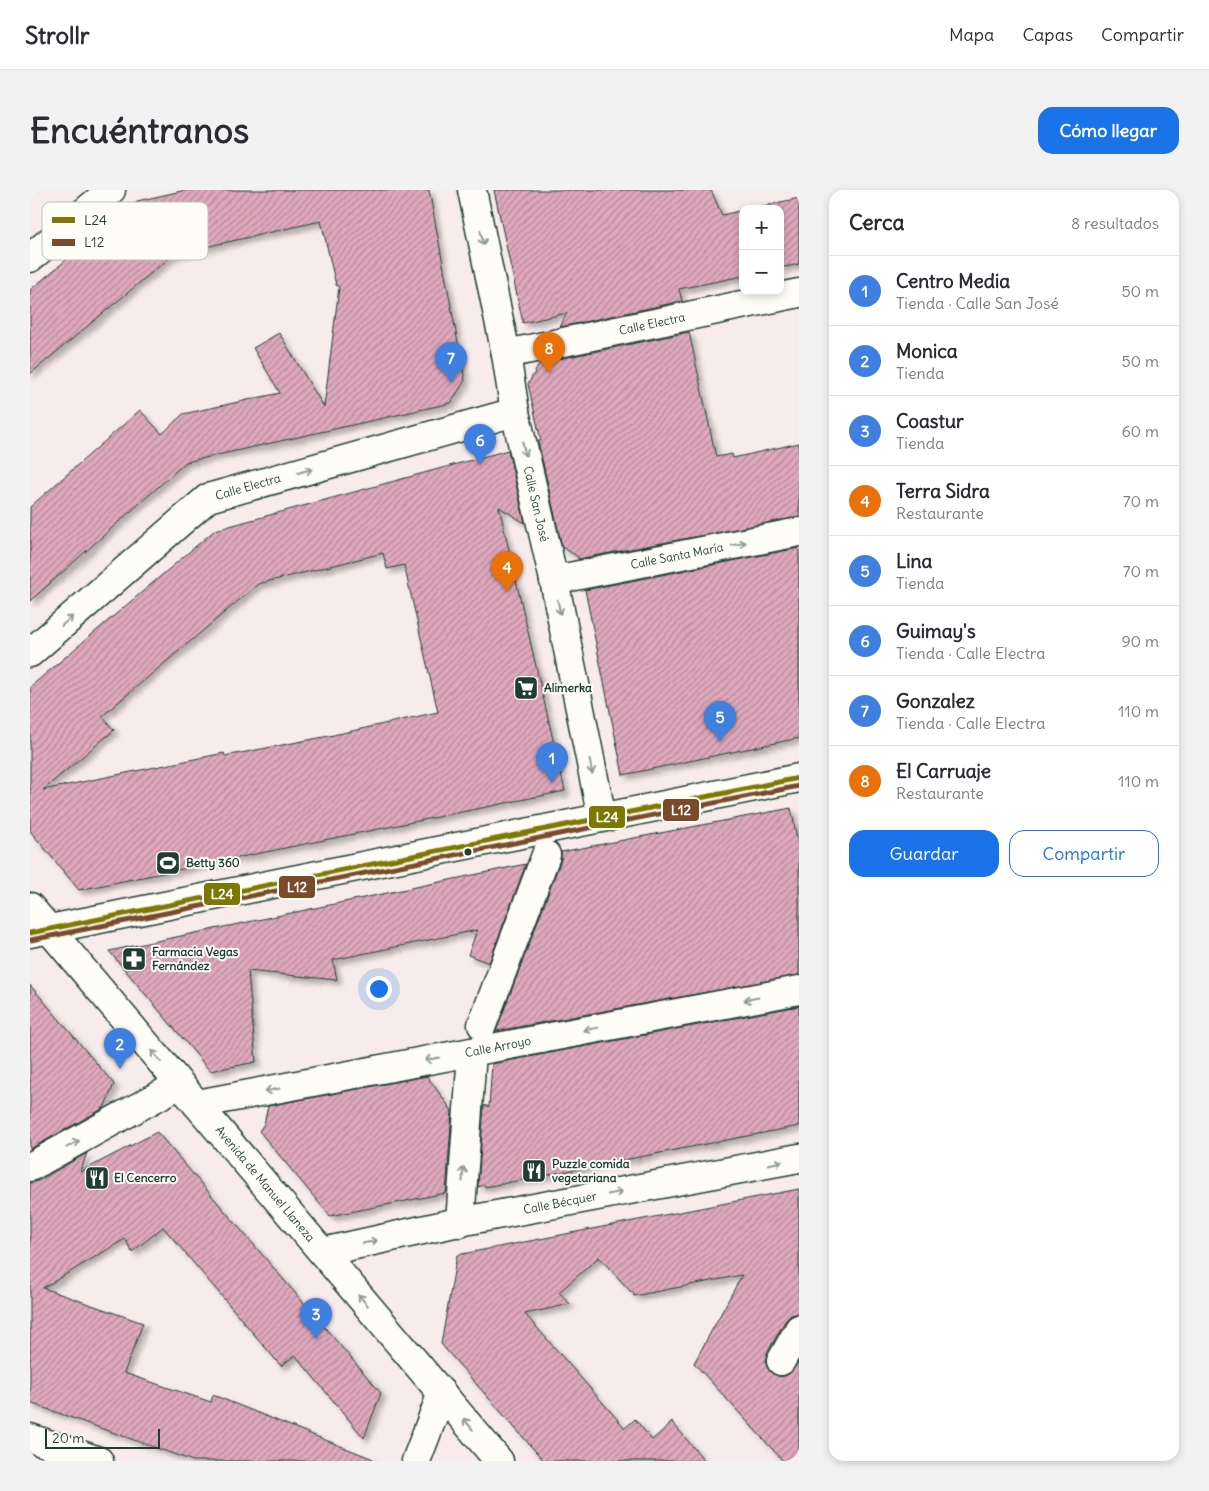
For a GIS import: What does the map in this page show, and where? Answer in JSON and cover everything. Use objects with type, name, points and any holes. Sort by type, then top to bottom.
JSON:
[{"type":"street","points":[[97,202],[111,190]]},
{"type":"street","name":"Calle San José","points":[[472,190],[516,412],[554,580],[602,818]]},
{"type":"street","points":[[30,258],[42,248]]},
{"type":"street","name":"Calle Electra","points":[[506,354],[799,293]]},
{"type":"street","name":"Calle Electra","points":[[30,653],[208,498],[516,412]]},
{"type":"street","name":"Calle Santa María","points":[[554,580],[799,532]]},
{"type":"street","points":[[40,931],[799,778]]},
{"type":"street","points":[[482,1025],[546,855]]},
{"type":"street","name":"Avenida de Manuel Llaneza","points":[[30,907],[40,931],[180,1084],[499,1461]]},
{"type":"street","name":"Calle Arroyo","points":[[197,1104],[799,990]]},
{"type":"street","points":[[460,1223],[472,1052]]},
{"type":"street","points":[[30,1167],[180,1084]]},
{"type":"street","name":"Calle Bécquer","points":[[323,1252],[460,1223],[799,1158]]},
{"type":"street","points":[[781,1360],[799,1329]]},
{"type":"street","points":[[416,1461],[442,1393]]},
{"type":"street","points":[[30,1438],[98,1461]]},
{"type":"building","points":[[186,190],[429,190],[465,380],[451,403],[186,462],[30,601],[30,507],[140,410],[162,434],[183,414],[280,393],[253,348],[279,333],[324,407],[339,287],[336,285],[321,221],[208,246],[208,202],[136,202]]},
{"type":"building","points":[[494,190],[711,190],[722,215],[739,211],[739,277],[679,289],[682,301],[560,327],[567,313],[523,323]]},
{"type":"building","points":[[799,198],[799,264],[784,267],[784,205],[767,205]]},
{"type":"building","points":[[66,260],[167,260],[30,374],[30,290]]},
{"type":"building","points":[[689,332],[716,457],[732,454],[733,458],[799,443],[799,517],[578,559],[578,557],[562,547],[538,441],[541,441],[528,384],[540,363]]},
{"type":"building","points":[[508,450],[525,523],[499,507],[565,791],[79,890],[30,831],[30,687],[215,530]],"holes":[[[383,553],[387,569],[404,565],[438,712],[329,736],[225,756],[224,753],[43,790],[114,730],[102,716],[258,584]]]},
{"type":"building","points":[[799,548],[799,738],[623,775],[585,590]]},
{"type":"building","points":[[791,808],[799,848],[799,975],[496,1031],[561,860],[561,852]]},
{"type":"building","points":[[526,864],[489,963],[468,955],[477,930],[333,960],[337,980],[248,971],[256,1062],[210,1071],[109,951]]},
{"type":"building","points":[[30,985],[114,1084],[104,1108],[30,1149]]},
{"type":"building","points":[[799,1006],[799,1126],[478,1187],[484,1105],[489,1107],[492,1064]]},
{"type":"building","points":[[427,1076],[452,1111],[446,1193],[330,1216],[259,1131],[264,1124],[268,1106]]},
{"type":"building","points":[[157,1132],[381,1393],[364,1438],[295,1355],[281,1366],[163,1227],[132,1252],[125,1239],[43,1288],[143,1323],[124,1373],[211,1402],[213,1395],[373,1459],[373,1461],[193,1461],[30,1403],[30,1183],[38,1181],[87,1153],[80,1172]]},
{"type":"building","points":[[799,1189],[799,1313],[791,1315],[785,1321],[767,1353],[765,1361],[768,1369],[773,1374],[781,1377],[789,1374],[799,1361],[799,1461],[783,1461],[694,1363],[742,1275],[634,1296],[633,1292],[599,1257],[559,1292],[570,1304],[525,1314],[625,1428],[635,1419],[652,1440],[672,1422],[705,1461],[544,1461],[441,1344],[457,1255]]},
{"type":"transit line","name":"L24","points":[[30,933],[799,778]]},
{"type":"transit line","name":"L12","points":[[31,940],[799,786]]},
{"type":"place","name":"El Carruaje","points":[[549,373]]},
{"type":"place","name":"Gonzalez","points":[[451,383]]},
{"type":"place","name":"Guimay's","points":[[480,465]]},
{"type":"place","name":"Terra Sidra","points":[[507,592]]},
{"type":"place","name":"Alimerka","points":[[526,688]]},
{"type":"place","name":"Lina","points":[[720,742]]},
{"type":"place","name":"Centro Media","points":[[552,783]]},
{"type":"place","name":"Betty 360","points":[[168,863]]},
{"type":"place","name":"Farmacia Vegas Fernández","points":[[134,959]]},
{"type":"place","name":"Monica","points":[[120,1069]]},
{"type":"place","name":"Puzzle comida vegetariana","points":[[534,1171]]},
{"type":"place","name":"El Cencerro","points":[[97,1178]]},
{"type":"place","name":"Coastur","points":[[316,1339]]}]
